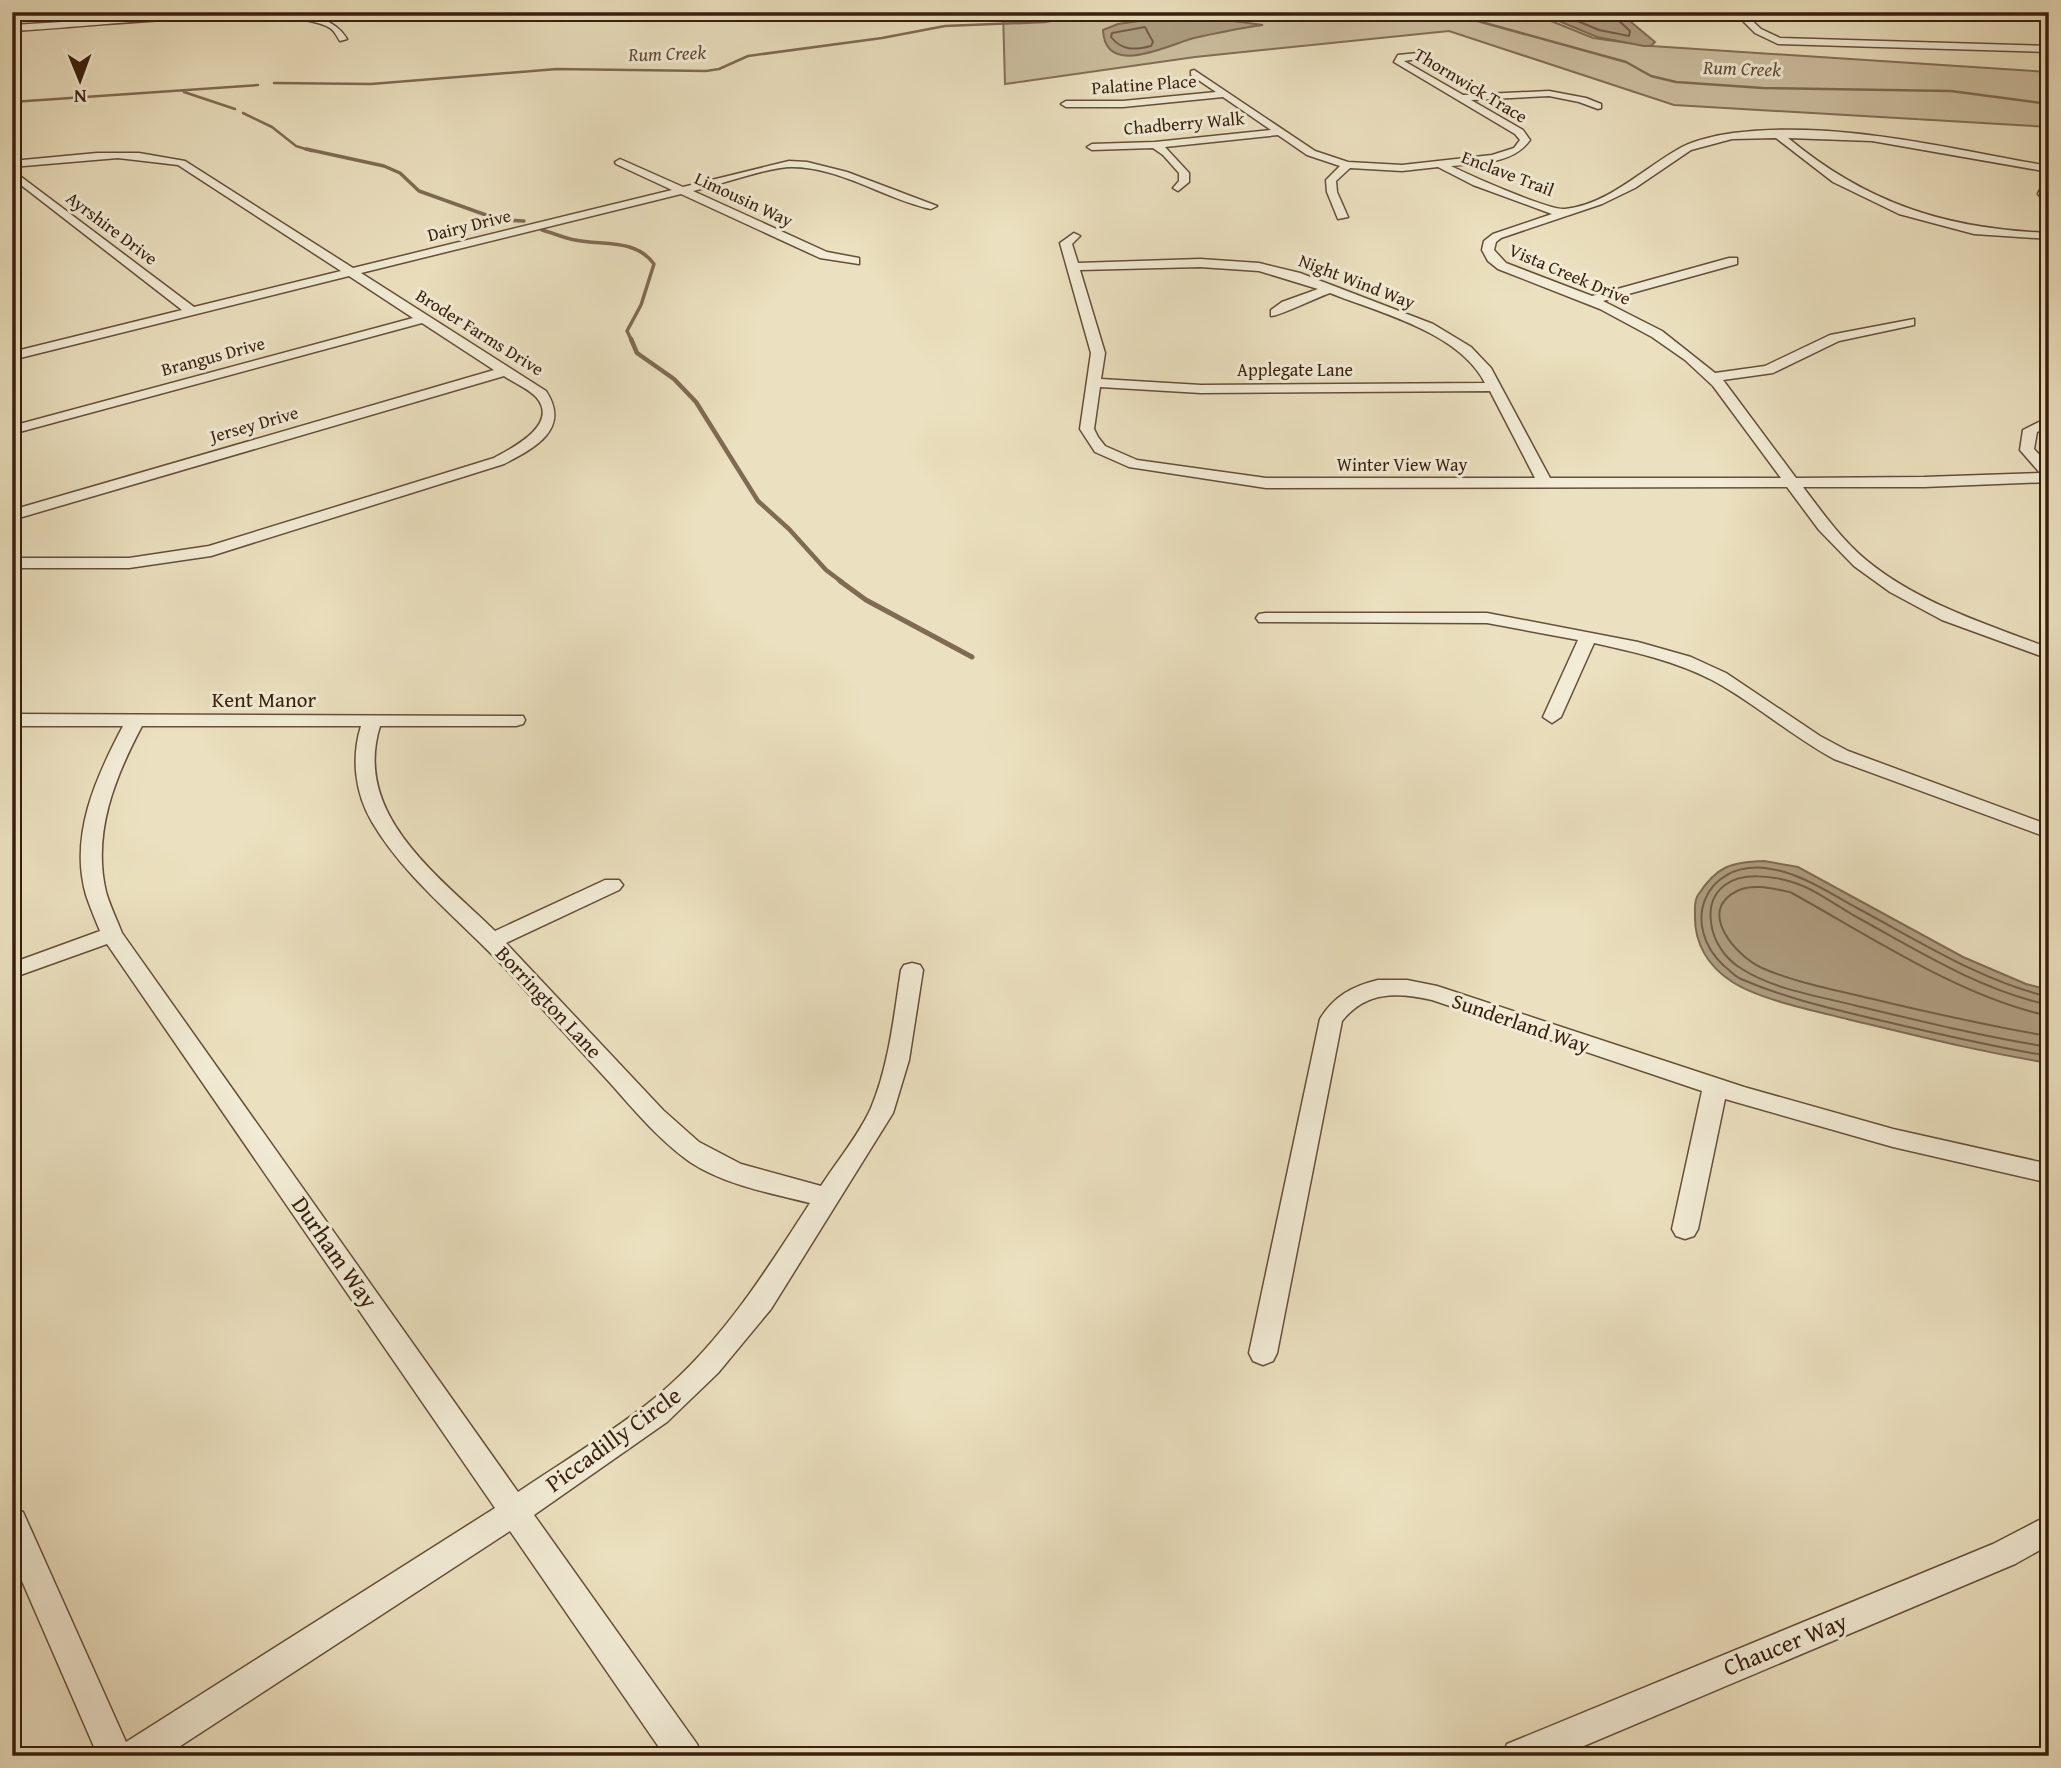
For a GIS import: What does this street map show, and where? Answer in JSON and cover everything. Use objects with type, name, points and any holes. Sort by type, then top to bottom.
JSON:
[{"type":"street","points":[[1738,12],[1758,31],[1778,41],[2049,49]]},
{"type":"street","points":[[12,28],[61,27],[194,15],[276,14],[329,23],[342,38]]},
{"type":"street","name":"Thornwick Trace","points":[[1194,73],[1311,153],[1347,165],[1395,168],[1455,163],[1518,150],[1525,140],[1514,128],[1399,62],[1401,57],[1428,55]]},
{"type":"street","points":[[1464,98],[1535,93],[1573,98],[1598,106]]},
{"type":"street","name":"Palatine Place","points":[[1066,104],[1123,104],[1225,94]]},
{"type":"street","name":"Chadberry Walk","points":[[1092,147],[1155,145],[1279,132]]},
{"type":"street","points":[[1777,134],[1807,162],[1890,209],[1983,232],[2049,236]]},
{"type":"street","name":"Vista Creek Drive","points":[[2049,169],[1890,140],[1838,135],[1732,136],[1697,144],[1623,191],[1497,236],[1488,244],[1489,253],[1497,263],[1591,300],[1661,338],[1713,377],[1839,544],[1885,581],[1960,621],[2049,654]]},
{"type":"street","points":[[1155,145],[1167,153],[1184,173],[1184,182],[1178,188]]},
{"type":"street","name":"Broder Farms Drive","points":[[12,164],[110,155],[145,156],[181,163],[541,394],[548,402],[550,410],[542,432],[532,442],[499,461],[211,551],[129,563],[12,562]]},
{"type":"street","name":"Limousin Way","points":[[620,162],[824,255],[855,261]]},
{"type":"street","name":"Enclave Trail","points":[[1455,163],[1500,188]]},
{"type":"street","name":"Dairy Drive","points":[[14,354],[789,164],[806,164],[902,201],[931,206]]},
{"type":"street","name":"Enclave Trail","points":[[1440,164],[1570,212]]},
{"type":"street","points":[[1342,217],[1332,192],[1331,180],[1347,165]]},
{"type":"street","name":"Ayrshire Drive","points":[[12,173],[191,311]]},
{"type":"street","points":[[2049,181],[2043,194],[2049,203]]},
{"type":"street","name":"Winter View Way","points":[[1074,236],[1066,243],[1097,344],[1095,383],[1087,422],[1091,439],[1115,458],[1145,467],[1266,483],[1936,481],[2049,476]]},
{"type":"street","points":[[1591,300],[1733,261]]},
{"type":"street","name":"Night Wind Way","points":[[1074,267],[1235,264],[1284,272],[1442,334],[1477,361],[1494,387],[1545,483]]},
{"type":"street","points":[[1275,313],[1292,302],[1330,289]]},
{"type":"street","name":"Brangus Drive","points":[[12,430],[423,319]]},
{"type":"street","points":[[1713,377],[1768,370],[1835,338],[1909,322]]},
{"type":"street","name":"Jersey Drive","points":[[12,514],[506,371]]},
{"type":"street","name":"Applegate Lane","points":[[1095,383],[1201,388],[1494,387]]},
{"type":"street","points":[[2049,421],[2030,430],[2027,450],[2049,476]]},
{"type":"street","name":"Winter View Way","points":[[1936,481],[1979,485],[2049,485]]},
{"type":"street","points":[[1265,618],[1487,618],[1524,623],[1659,653],[1709,671],[1841,755],[2049,832]]},
{"type":"street","points":[[1552,717],[1588,637]]},
{"type":"street","name":"Kent Manor","points":[[12,720],[516,720]]},
{"type":"street","name":"Durham Way","points":[[135,721],[108,771],[96,811],[92,847],[96,892],[112,934],[685,1756]]},
{"type":"street","name":"Borrington Lane","points":[[372,721],[363,755],[373,806],[398,845],[680,1141],[706,1159],[738,1172],[829,1198]]},
{"type":"street","points":[[492,941],[612,885]]},
{"type":"street","points":[[12,971],[112,934]]},
{"type":"street","name":"Piccadilly Circle","points":[[134,1756],[514,1511],[657,1413],[708,1366],[761,1301],[881,1113],[892,1085],[912,970]]},
{"type":"street","name":"Sunderland Way","points":[[1263,1353],[1331,1019],[1352,996],[1377,988],[1421,990],[1715,1088],[1833,1122],[2049,1174]]},
{"type":"street","points":[[1685,1229],[1715,1088]]},
{"type":"street","points":[[12,1522],[115,1756]]},
{"type":"street","name":"Chaucer Way","points":[[1519,1756],[2004,1554],[2049,1529]]},
{"type":"shaded area","points":[[1003,12],[1529,12],[1593,38],[1651,46],[2049,72],[2049,127],[1674,105],[1449,31],[1195,57],[1005,84]]},
{"type":"water","points":[[1537,12],[1619,12],[1655,42],[1651,46],[1644,46],[1597,37]]},
{"type":"water","points":[[1146,20],[1233,21],[1263,25],[1194,38],[1140,55],[1126,56],[1115,53],[1106,45],[1103,30],[1118,24]]},
{"type":"water","points":[[1764,861],[1798,867],[1963,957],[2026,984],[2049,990],[2049,1063],[1947,1043],[1803,1008],[1771,999],[1731,981],[1709,961],[1700,944],[1695,925],[1696,900],[1705,885],[1719,872],[1742,863]]},
{"type":"waterway","name":"Rum Creek","points":[[274,83],[371,84],[557,69],[706,71],[719,69],[748,56],[882,38],[945,26],[1045,22],[1098,12]]},
{"type":"waterway","name":"Rum Creek","points":[[1445,12],[1626,62],[1651,76],[1676,82],[1763,88],[1951,91],[2049,104]]},
{"type":"waterway","name":"Rum Creek","points":[[12,102],[258,85]]},
{"type":"waterway","points":[[184,92],[235,109]]},
{"type":"waterway","points":[[243,113],[272,127],[296,146],[312,151]]},
{"type":"waterway","points":[[306,149],[384,166],[400,173],[419,191],[500,220],[524,221]]},
{"type":"waterway","points":[[542,230],[585,242],[628,247],[637,250],[654,264],[641,305],[627,331],[631,339]]},
{"type":"waterway","points":[[631,339],[637,353],[674,379],[696,402],[758,501],[789,529],[826,570],[842,582]]},
{"type":"waterway","points":[[840,581],[866,600],[972,657]]}]
